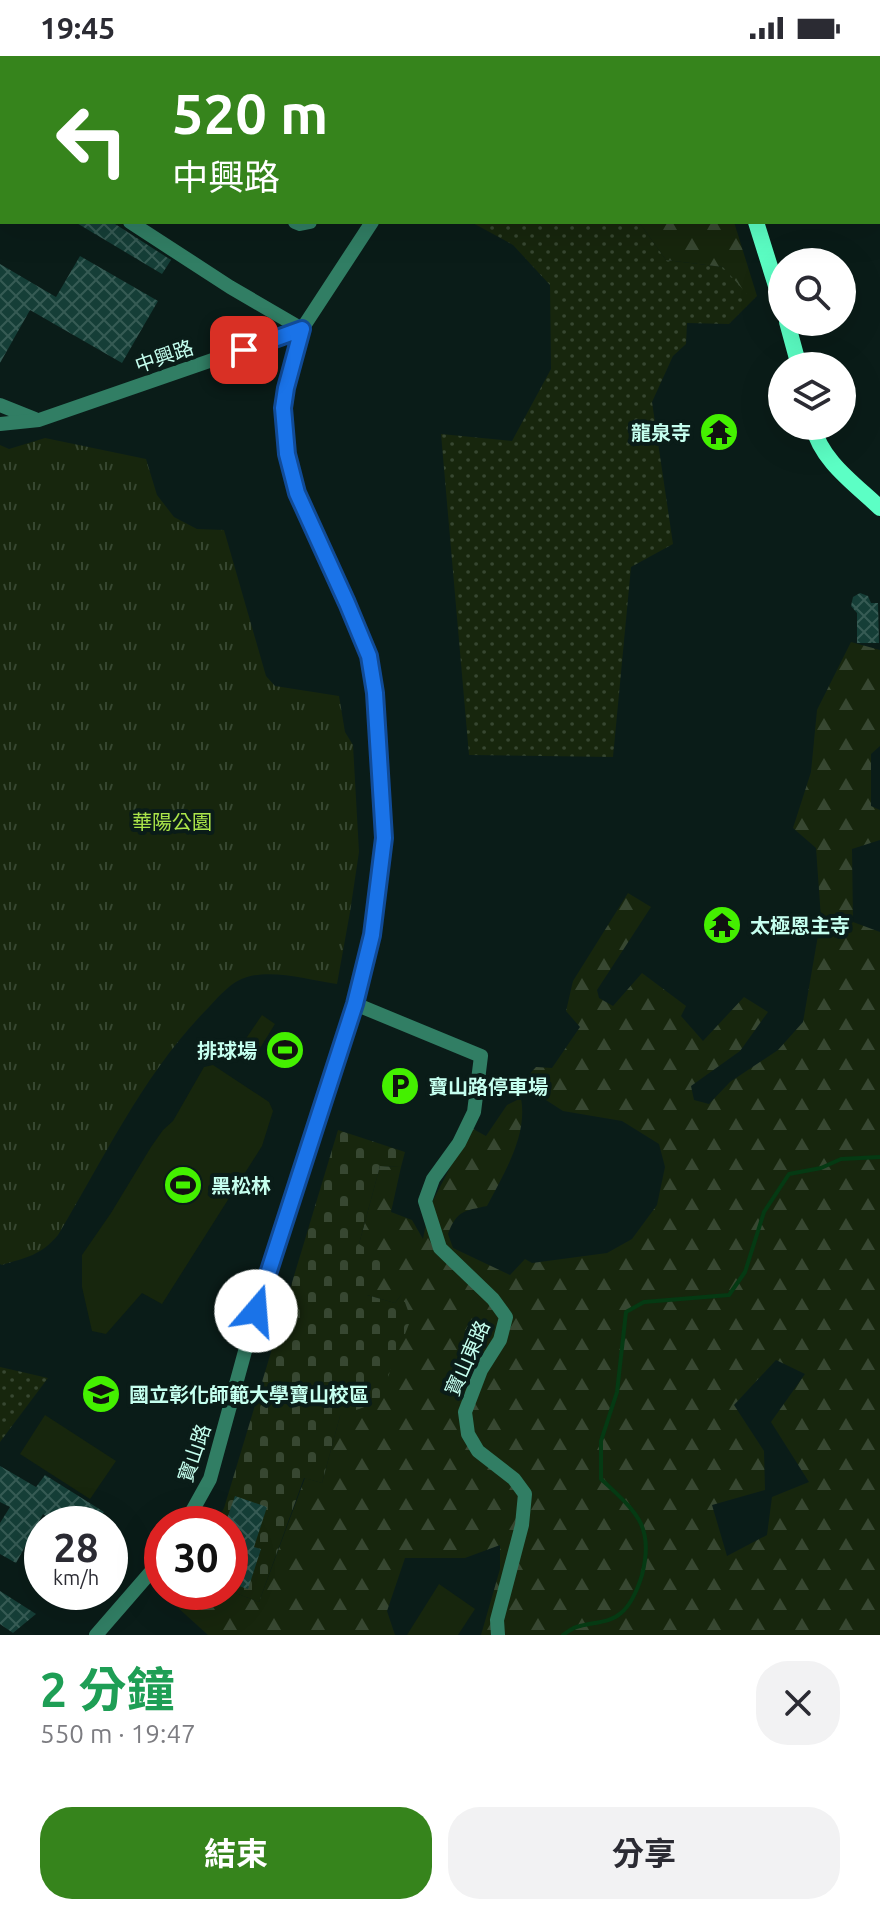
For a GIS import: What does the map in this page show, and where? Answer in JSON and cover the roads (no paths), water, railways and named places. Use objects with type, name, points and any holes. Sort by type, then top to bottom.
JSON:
[{"type":"main road","points":[[757,224],[768,260]]},
{"type":"main road","points":[[817,440],[828,459],[880,508]]},
{"type":"street","points":[[133,224],[302,329]]},
{"type":"street","name":"寶山路","points":[[195,1506],[210,1479],[256,1311],[355,1004],[372,935],[384,838],[375,693],[369,656],[297,493],[287,454],[283,408],[302,329],[371,224]]},
{"type":"street","name":"中興路","points":[[0,424],[39,420],[302,329]]},
{"type":"street","points":[[0,405],[39,420]]},
{"type":"street","name":"寶山東路","points":[[355,1004],[481,1056],[474,1112],[459,1143],[433,1179],[425,1201],[440,1248],[493,1299],[506,1317],[500,1340],[481,1370],[465,1412],[468,1434],[478,1451],[514,1479],[525,1494],[522,1525],[497,1620],[498,1635]]},
{"type":"street","points":[[96,1635],[144,1580]]},
{"type":"waterway","points":[[563,1635],[575,1627],[607,1620],[621,1613],[642,1575],[646,1543],[644,1531],[624,1500],[601,1479],[601,1441],[617,1392],[626,1312],[644,1302],[729,1295],[745,1272],[764,1212],[789,1174],[821,1168],[841,1159],[880,1157]]},
{"type":"place","name":"龍泉寺","points":[[719,432]]},
{"type":"place","name":"太極恩主寺","points":[[722,925]]},
{"type":"place","name":"排球場","points":[[285,1050]]},
{"type":"place","name":"寶山路停車場","points":[[400,1086]]},
{"type":"place","name":"黑松林","points":[[183,1185]]},
{"type":"place","name":"國立彰化師範大學寶山校區","points":[[101,1394]]},
{"type":"park label","name":"華陽公園","points":[[172,821]]}]
